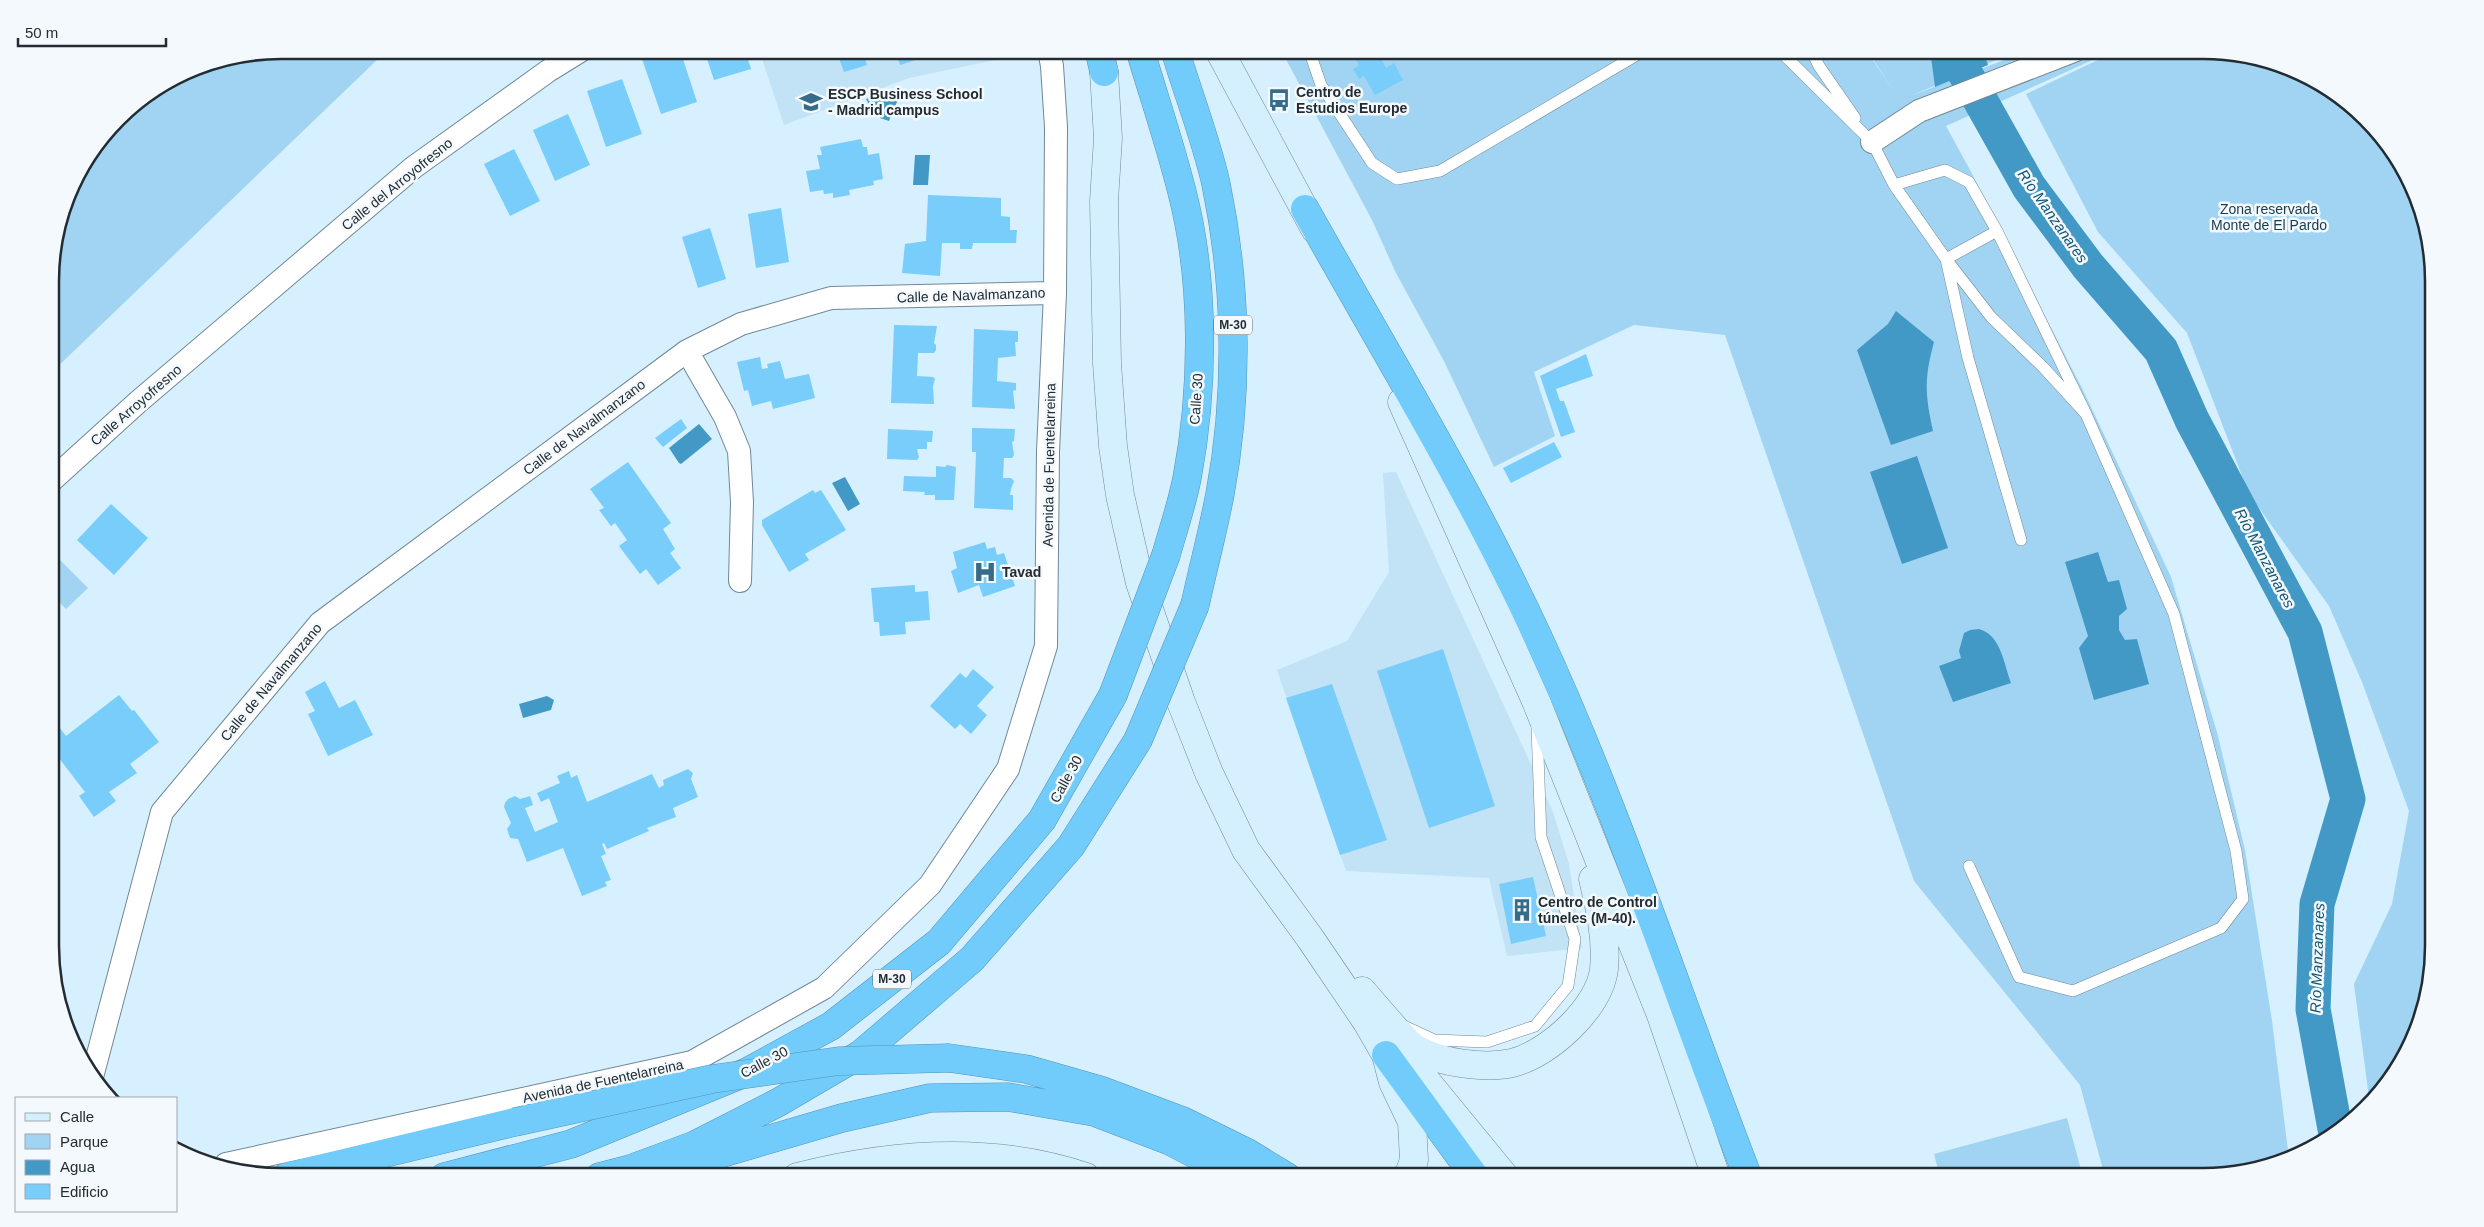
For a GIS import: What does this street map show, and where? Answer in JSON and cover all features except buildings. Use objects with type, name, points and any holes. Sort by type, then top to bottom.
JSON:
[{"type":"highway","name":"Calle 30","points":[[478,1168],[570,1144],[747,1072],[831,1026],[939,942],[1042,820],[1113,695],[1166,555],[1186,479],[1197,412],[1198,326],[1195,268],[1183,193],[1143,59]]},
{"type":"highway","name":"M-30","points":[[633,1168],[695,1145],[778,1102],[861,1054],[972,960],[1071,846],[1138,740],[1195,605],[1220,493],[1230,420],[1234,332],[1229,260],[1215,183],[1178,59]]},
{"type":"highway","points":[[1305,209],[1478,517],[1538,636],[1591,756],[1745,1168]]},
{"type":"highway","points":[[1386,1055],[1468,1168]]},
{"type":"highway","points":[[323,1168],[515,1122],[712,1079],[840,1061],[949,1058],[1026,1070],[1103,1091],[1176,1131],[1227,1168]]},
{"type":"highway","points":[[637,1168],[702,1159],[842,1118],[930,1098],[1008,1097],[1094,1112],[1176,1131],[1246,1152],[1273,1168]]},
{"type":"street","name":"Calle del Arroyofresno","points":[[222,330],[414,166],[567,59]]},
{"type":"street","name":"Avenida de Fuentelarreina","points":[[231,1163],[692,1062],[824,988],[930,885],[1008,768],[1046,646],[1048,452],[1055,293],[1056,127],[1051,59]]},
{"type":"street","points":[[1099,59],[1108,138],[1104,201],[1107,363],[1120,495],[1140,583],[1181,702],[1209,773],[1246,850],[1310,938],[1498,1168]]},
{"type":"street","points":[[1224,59],[1305,209],[1415,428],[1536,701],[1661,1016],[1713,1168]]},
{"type":"street","points":[[1872,142],[1919,111],[2052,59]]},
{"type":"street","name":"Calle de Navalmanzano","points":[[94,1068],[162,812],[320,623],[687,351],[741,324],[831,298],[1055,293]]},
{"type":"street","name":"Calle Arroyofresno","points":[[59,473],[222,330]]},
{"type":"street","points":[[687,351],[725,416],[738,451],[742,502],[740,580]]},
{"type":"street","points":[[1377,1020],[1415,1049],[1458,1065],[1512,1062],[1541,1049],[1567,1031],[1593,1000],[1604,970],[1602,915],[1570,786]]},
{"type":"street","points":[[1661,1016],[1703,1168]]},
{"type":"street","points":[[1377,1020],[1393,1082],[1412,1122],[1414,1160],[1411,1168]]},
{"type":"street","points":[[844,1168],[890,1159],[952,1156],[1018,1161],[1048,1168]]},
{"type":"lane","points":[[1313,59],[1321,85],[1372,163],[1397,179],[1440,171],[1630,59]]},
{"type":"lane","points":[[1788,59],[1872,142]]},
{"type":"lane","points":[[1815,59],[1872,142],[1894,185],[1946,259],[1992,317],[2043,367],[2086,414]]},
{"type":"lane","points":[[1894,185],[1945,170],[1969,182],[1997,231],[2086,414],[2174,614],[2236,850],[2243,899],[2221,928],[2073,991],[2019,977],[1969,866]]},
{"type":"lane","points":[[1946,259],[1997,231]]},
{"type":"lane","points":[[1946,259],[1968,358],[2021,540]]},
{"type":"lane","points":[[1377,1020],[1434,1040],[1487,1042],[1535,1026],[1568,986],[1574,939],[1541,837],[1536,701]]},
{"type":"shaded area","name":"ESCP Business School - Madrid campus","points":[[762,59],[1000,59],[909,78],[784,125]]},
{"type":"shaded area","points":[[1396,472],[1553,812],[1569,864],[1582,948],[1507,956],[1489,878],[1346,871],[1277,670],[1347,641],[1389,572],[1383,473]]},
{"type":"green space","points":[[266,59],[378,59],[59,365],[59,266],[66,223],[76,196],[96,157],[114,134],[134,114],[170,88],[223,66]]},
{"type":"green space","points":[[1286,59],[1872,59],[1893,90],[1873,59],[1999,59],[1908,97],[2006,59],[2095,59],[1946,126],[2084,392],[2171,577],[2218,736],[2245,850],[2272,1021],[2288,1151],[2261,1161],[2218,1168],[2103,1168],[2080,1085],[1914,881],[1725,335],[1634,325],[1534,372],[1555,436],[1494,467],[1444,361],[1396,273],[1372,220]]},
{"type":"green space","name":"Zona reservada Monte de El Pardo","points":[[2100,59],[2218,59],[2261,66],[2288,76],[2327,96],[2350,114],[2370,134],[2396,170],[2418,223],[2425,266],[2425,961],[2418,1004],[2408,1031],[2388,1070],[2369,1094],[2354,984],[2392,904],[2409,811],[2362,682],[2329,606],[2249,494],[2187,333],[2098,232],[2026,94]]},
{"type":"green space","points":[[59,559],[88,588],[66,609],[59,602]]},
{"type":"green space","points":[[2067,1118],[2081,1168],[1938,1168],[1934,1154]]},
{"type":"water","points":[[1931,59],[1986,59],[1988,65],[1935,87]]},
{"type":"water","points":[[893,90],[899,97],[889,121],[880,118],[878,106],[870,106],[866,99]]},
{"type":"water","points":[[915,155],[930,155],[928,185],[913,185]]},
{"type":"water","points":[[1896,311],[1934,342],[1927,377],[1928,407],[1933,431],[1891,445],[1857,350],[1888,324]]},
{"type":"water","points":[[699,424],[712,439],[681,464],[669,448]]},
{"type":"water","points":[[1917,456],[1948,548],[1902,564],[1870,472]]},
{"type":"water","points":[[845,477],[860,504],[848,511],[832,483]]},
{"type":"water","points":[[2098,552],[2108,582],[2119,580],[2127,609],[2119,616],[2119,630],[2125,640],[2137,639],[2149,684],[2094,700],[2079,648],[2088,636],[2065,562]]},
{"type":"water","points":[[1979,629],[1992,637],[1997,644],[2004,659],[2011,683],[1953,702],[1939,666],[1961,658],[1959,651],[1964,633]]},
{"type":"water","points":[[547,696],[554,700],[551,710],[523,718],[519,704]]},
{"type":"waterway","name":"Río Manzanares","points":[[1959,59],[1961,66],[2029,187],[2088,266],[2161,350],[2192,420],[2305,632],[2348,799],[2317,904],[2313,1009],[2334,1125]]},
{"type":"place","name":"Centro de Estudios Europe","points":[[1279,100]]},
{"type":"place","name":"ESCP Business School - Madrid campus","points":[[811,102]]},
{"type":"place","name":"Tavad","points":[[985,572]]},
{"type":"place","name":"Centro de Control túneles (M-40).","points":[[1522,910]]}]
